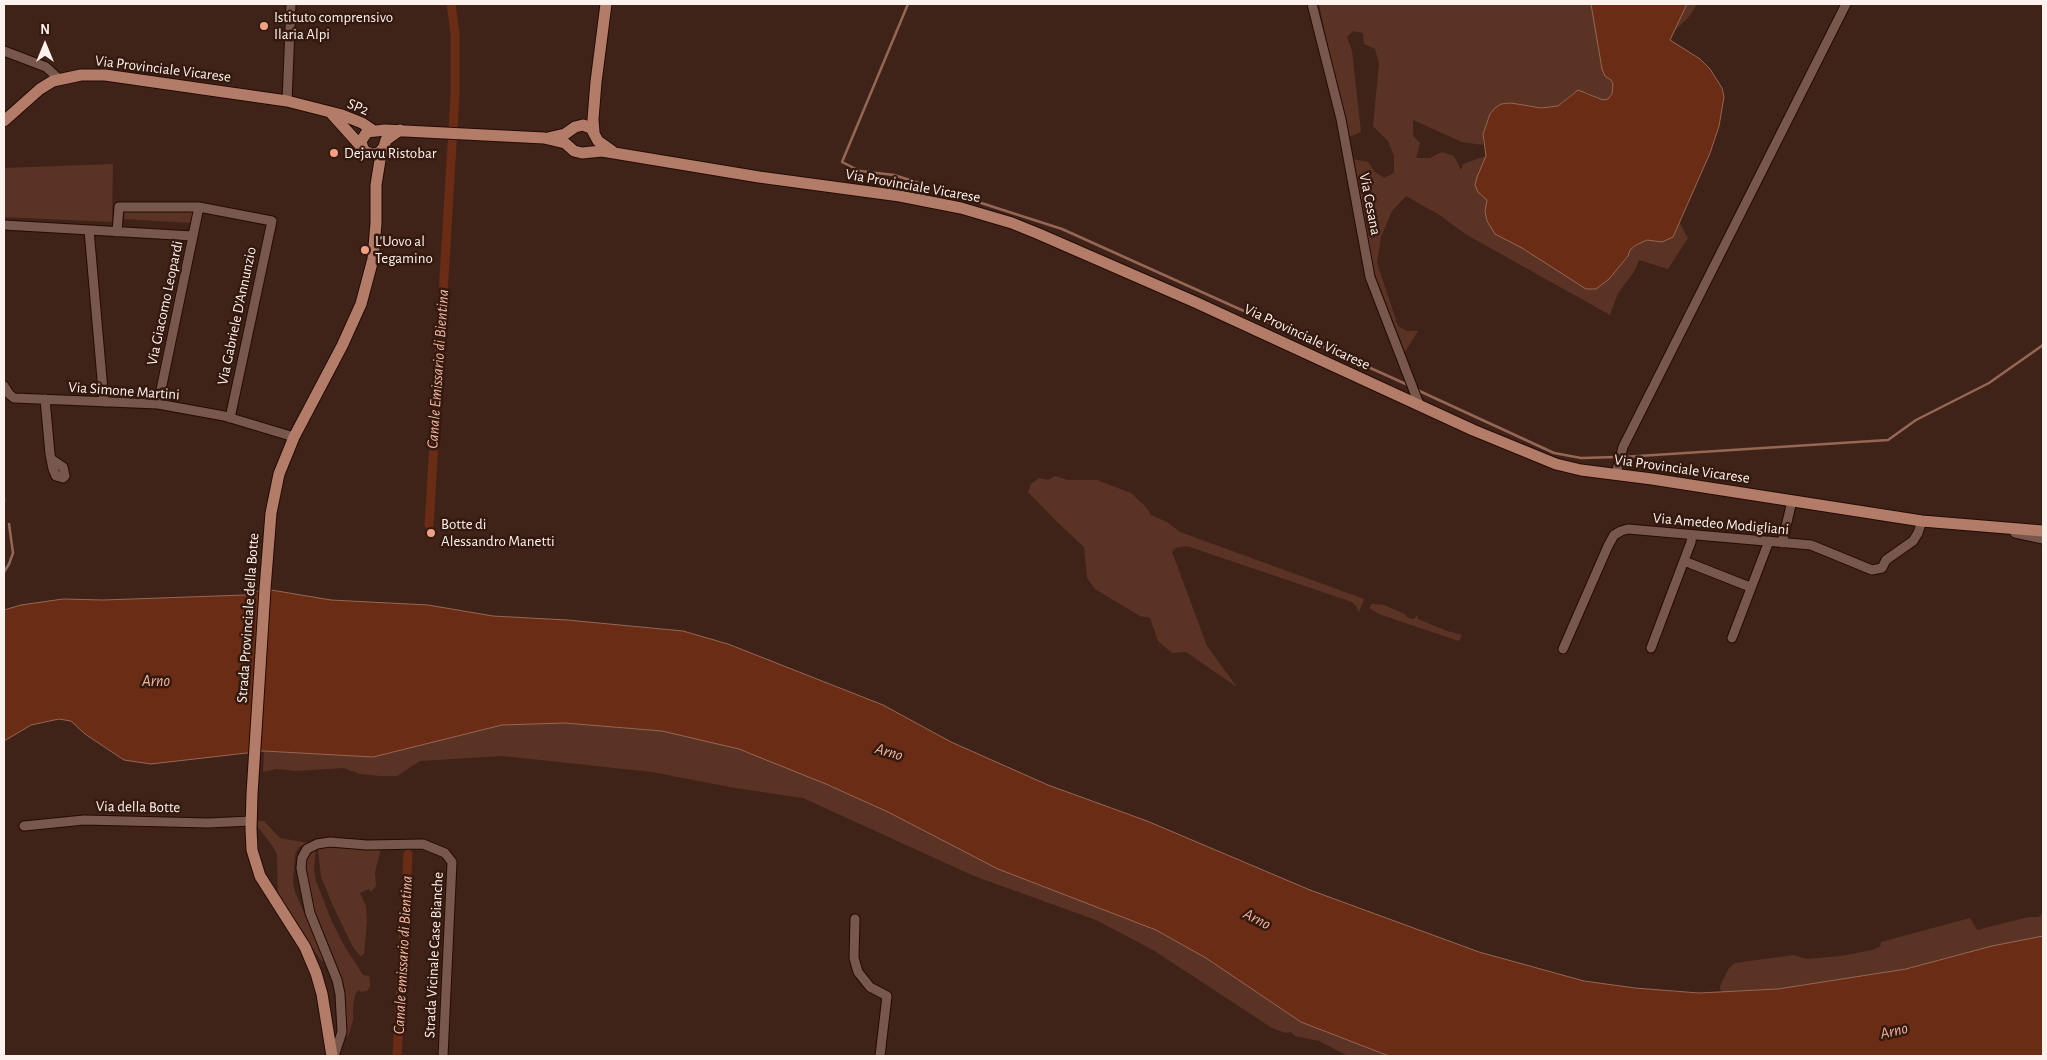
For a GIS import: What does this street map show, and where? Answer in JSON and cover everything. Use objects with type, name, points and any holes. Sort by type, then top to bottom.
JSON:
[{"type":"main road","points":[[588,152],[594,147],[593,119],[596,82],[606,4]]},
{"type":"main road","name":"Via Provinciale Vicarese","points":[[4,121],[40,89],[59,79],[82,75],[105,75],[287,101],[331,113]]},
{"type":"main road","points":[[571,146],[568,137],[590,103],[596,82]]},
{"type":"main road","name":"SP2","points":[[331,113],[356,120],[375,131],[404,130]]},
{"type":"main road","name":"SP2","points":[[331,113],[364,150]]},
{"type":"main road","name":"Via Provinciale Vicarese","points":[[544,138],[559,136],[575,128],[588,126],[606,148],[619,154]]},
{"type":"main road","name":"Via Provinciale Vicarese","points":[[404,130],[544,138],[562,142],[578,152],[602,151],[759,177],[900,196],[983,214],[1012,222],[1473,430],[1556,464],[1581,470],[1792,500],[1922,521],[2043,531]]},
{"type":"main road","points":[[384,145],[383,136],[375,131],[366,132],[362,138],[364,150],[375,154],[380,152],[391,135],[404,130]]},
{"type":"main road","name":"Strada Provinciale della Botte","points":[[333,1056],[322,994],[316,973],[305,947],[260,876],[252,850],[251,821],[254,757],[264,589],[274,492],[294,437],[342,346],[363,299],[371,267],[375,236],[376,185],[384,145]]},
{"type":"main road","name":"Strada Provinciale della Botte","points":[[364,150],[371,163],[376,185]]},
{"type":"main road","name":"Via Provinciale Vicarese","points":[[1988,527],[2043,526]]},
{"type":"street","points":[[287,101],[291,4]]},
{"type":"street","name":"Via Cesana","points":[[1312,4],[1341,119],[1370,277],[1419,404]]},
{"type":"street","points":[[1616,474],[1620,455],[1846,4]]},
{"type":"street","points":[[4,51],[40,64],[59,79]]},
{"type":"street","points":[[118,232],[119,207],[199,207]]},
{"type":"street","name":"Via Gabriele D'Annunzio","points":[[199,207],[272,221],[230,418]]},
{"type":"street","name":"Via Giacomo Leopardi","points":[[158,404],[199,207]]},
{"type":"street","points":[[4,225],[193,236]]},
{"type":"street","points":[[90,230],[104,402]]},
{"type":"street","name":"Via Simone Martini","points":[[6,390],[22,399],[158,404],[230,418],[294,437]]},
{"type":"street","points":[[45,399],[51,459]]},
{"type":"street","points":[[1782,543],[1792,500]]},
{"type":"street","name":"Via Amedeo Modigliani","points":[[1563,649],[1614,534],[1628,529],[1811,545],[1872,570],[1882,568],[1886,560],[1913,541],[1922,521]]},
{"type":"street","name":"Via Provinciale Vicarese","points":[[1988,527],[2043,539]]},
{"type":"street","points":[[1651,648],[1692,535]]},
{"type":"street","points":[[1732,638],[1769,541]]},
{"type":"street","points":[[1684,560],[1750,587]]},
{"type":"street","name":"Via della Botte","points":[[24,826],[109,819],[208,822],[251,821]]},
{"type":"street","name":"Strada Vicinale Case Bianche","points":[[333,1056],[342,1032],[340,994],[334,972],[310,913],[301,868],[304,852],[312,846],[323,842],[380,846],[414,844],[430,846],[448,856],[452,862],[443,1056]]},
{"type":"street","points":[[855,919],[854,958],[858,972],[870,987],[887,996],[880,1056]]},
{"type":"shaded area","points":[[1319,4],[1591,4],[1602,69],[1605,76],[1613,84],[1612,94],[1608,99],[1603,100],[1586,92],[1574,92],[1558,106],[1541,108],[1511,103],[1501,104],[1490,114],[1483,134],[1483,145],[1462,142],[1413,120],[1413,136],[1420,143],[1416,158],[1430,158],[1442,152],[1454,156],[1461,170],[1463,164],[1486,156],[1477,177],[1478,192],[1487,200],[1485,211],[1487,221],[1495,234],[1522,248],[1609,279],[1628,257],[1630,250],[1636,245],[1647,240],[1662,242],[1673,237],[1679,222],[1688,238],[1668,269],[1639,260],[1634,272],[1618,293],[1610,315],[1467,235],[1438,214],[1406,196],[1392,211],[1381,237],[1377,263],[1398,326],[1407,331],[1418,331],[1405,352],[1372,267],[1352,159],[1368,162],[1375,172],[1384,178],[1394,173],[1394,156],[1388,141],[1373,126],[1379,64],[1375,49],[1364,44],[1363,33],[1353,31],[1347,37],[1352,51],[1361,132],[1347,138]]},
{"type":"shaded area","points":[[1687,4],[1697,4],[1688,18],[1675,30]]},
{"type":"shaded area","points":[[113,164],[112,222],[4,217],[4,168]]},
{"type":"shaded area","points":[[193,210],[192,223],[124,219],[125,211]]},
{"type":"shaded area","points":[[1055,476],[1068,480],[1097,480],[1131,493],[1146,507],[1151,515],[1167,522],[1180,532],[1364,599],[1359,612],[1352,602],[1187,546],[1176,548],[1172,552],[1207,646],[1237,687],[1186,652],[1172,653],[1158,641],[1150,618],[1140,616],[1095,589],[1087,578],[1084,547],[1028,492],[1031,484],[1039,478],[1048,480]]},
{"type":"shaded area","points":[[1372,604],[1384,605],[1405,614],[1408,618],[1414,619],[1417,615],[1418,619],[1462,635],[1459,641],[1379,614],[1369,608]]},
{"type":"shaded area","points":[[565,723],[662,731],[739,749],[826,784],[888,812],[998,869],[1156,930],[1206,958],[1301,1022],[1389,1056],[1348,1056],[1319,1041],[1295,1036],[1291,1032],[1286,1033],[1272,1028],[1153,950],[1096,920],[974,876],[803,798],[735,788],[652,772],[503,756],[420,761],[397,776],[360,774],[343,768],[297,771],[276,769],[263,772],[264,751],[373,757],[502,725]]},
{"type":"shaded area","points":[[258,821],[264,821],[280,838],[308,843],[299,847],[295,854],[293,882],[295,892],[322,955],[322,962],[278,897],[277,855],[258,827]]},
{"type":"shaded area","points":[[319,846],[381,848],[375,872],[376,886],[371,892],[369,889],[360,893],[366,906],[367,921],[364,954],[360,956],[353,947],[332,904],[321,876],[318,849]]},
{"type":"shaded area","points":[[316,847],[314,869],[316,881],[332,922],[363,975],[369,976],[370,981],[370,987],[367,991],[361,992],[358,990],[355,995],[353,1020],[347,1040],[345,992],[342,978],[312,903],[304,867],[307,853]]},
{"type":"shaded area","points":[[2043,914],[2043,936],[2041,938],[1992,946],[1906,969],[1778,989],[1723,992],[1720,989],[1729,968],[1735,963],[1794,955],[1806,959],[1841,956],[1872,950],[1880,947],[1881,942],[1970,918],[1977,930],[2029,917],[2038,917]]},
{"type":"water","points":[[1591,4],[1687,4],[1670,40],[1700,59],[1710,69],[1722,88],[1724,97],[1719,126],[1710,153],[1673,237],[1662,242],[1647,240],[1636,245],[1630,250],[1628,256],[1609,279],[1596,289],[1586,289],[1522,248],[1495,234],[1487,221],[1485,211],[1487,200],[1478,192],[1475,185],[1486,156],[1483,134],[1490,114],[1501,104],[1511,103],[1541,108],[1558,106],[1578,90],[1603,100],[1608,99],[1612,94],[1613,84],[1605,76],[1602,69]]},
{"type":"water","name":"Arno","points":[[265,589],[331,600],[428,605],[493,616],[567,620],[683,631],[728,644],[883,705],[951,742],[1048,785],[1147,821],[1310,890],[1479,952],[1584,981],[1635,988],[1699,993],[1778,989],[1906,969],[1992,946],[2043,936],[2043,1056],[1389,1056],[1301,1022],[1206,958],[1156,930],[998,869],[888,812],[826,784],[739,749],[662,731],[565,723],[502,725],[373,757],[264,751],[151,764],[124,760],[85,734],[71,721],[59,719],[31,725],[4,741],[4,610],[21,605],[63,599],[103,600],[245,595]]},
{"type":"waterway","name":"Canale Emissario di Bientina","points":[[429,525],[455,96],[455,33],[451,4]]},
{"type":"waterway","points":[[908,4],[842,162],[860,171],[894,175],[1062,229],[1408,385]]},
{"type":"waterway","points":[[1623,457],[1888,440],[1916,420],[1989,383],[2043,345]]},
{"type":"waterway","points":[[1415,389],[1554,453],[1581,458],[1617,457]]},
{"type":"waterway","points":[[4,572],[13,553],[9,524]]},
{"type":"waterway","name":"Canale emissario di Bientina","points":[[397,1056],[408,854]]},
{"type":"place","name":"Istituto comprensivo Ilaria Alpi","points":[[264,26]]},
{"type":"place","name":"Dejavu Ristobar","points":[[334,153]]},
{"type":"place","name":"L'Uovo al Tegamino","points":[[365,250]]},
{"type":"place","name":"Botte di Alessandro Manetti","points":[[431,533]]}]
